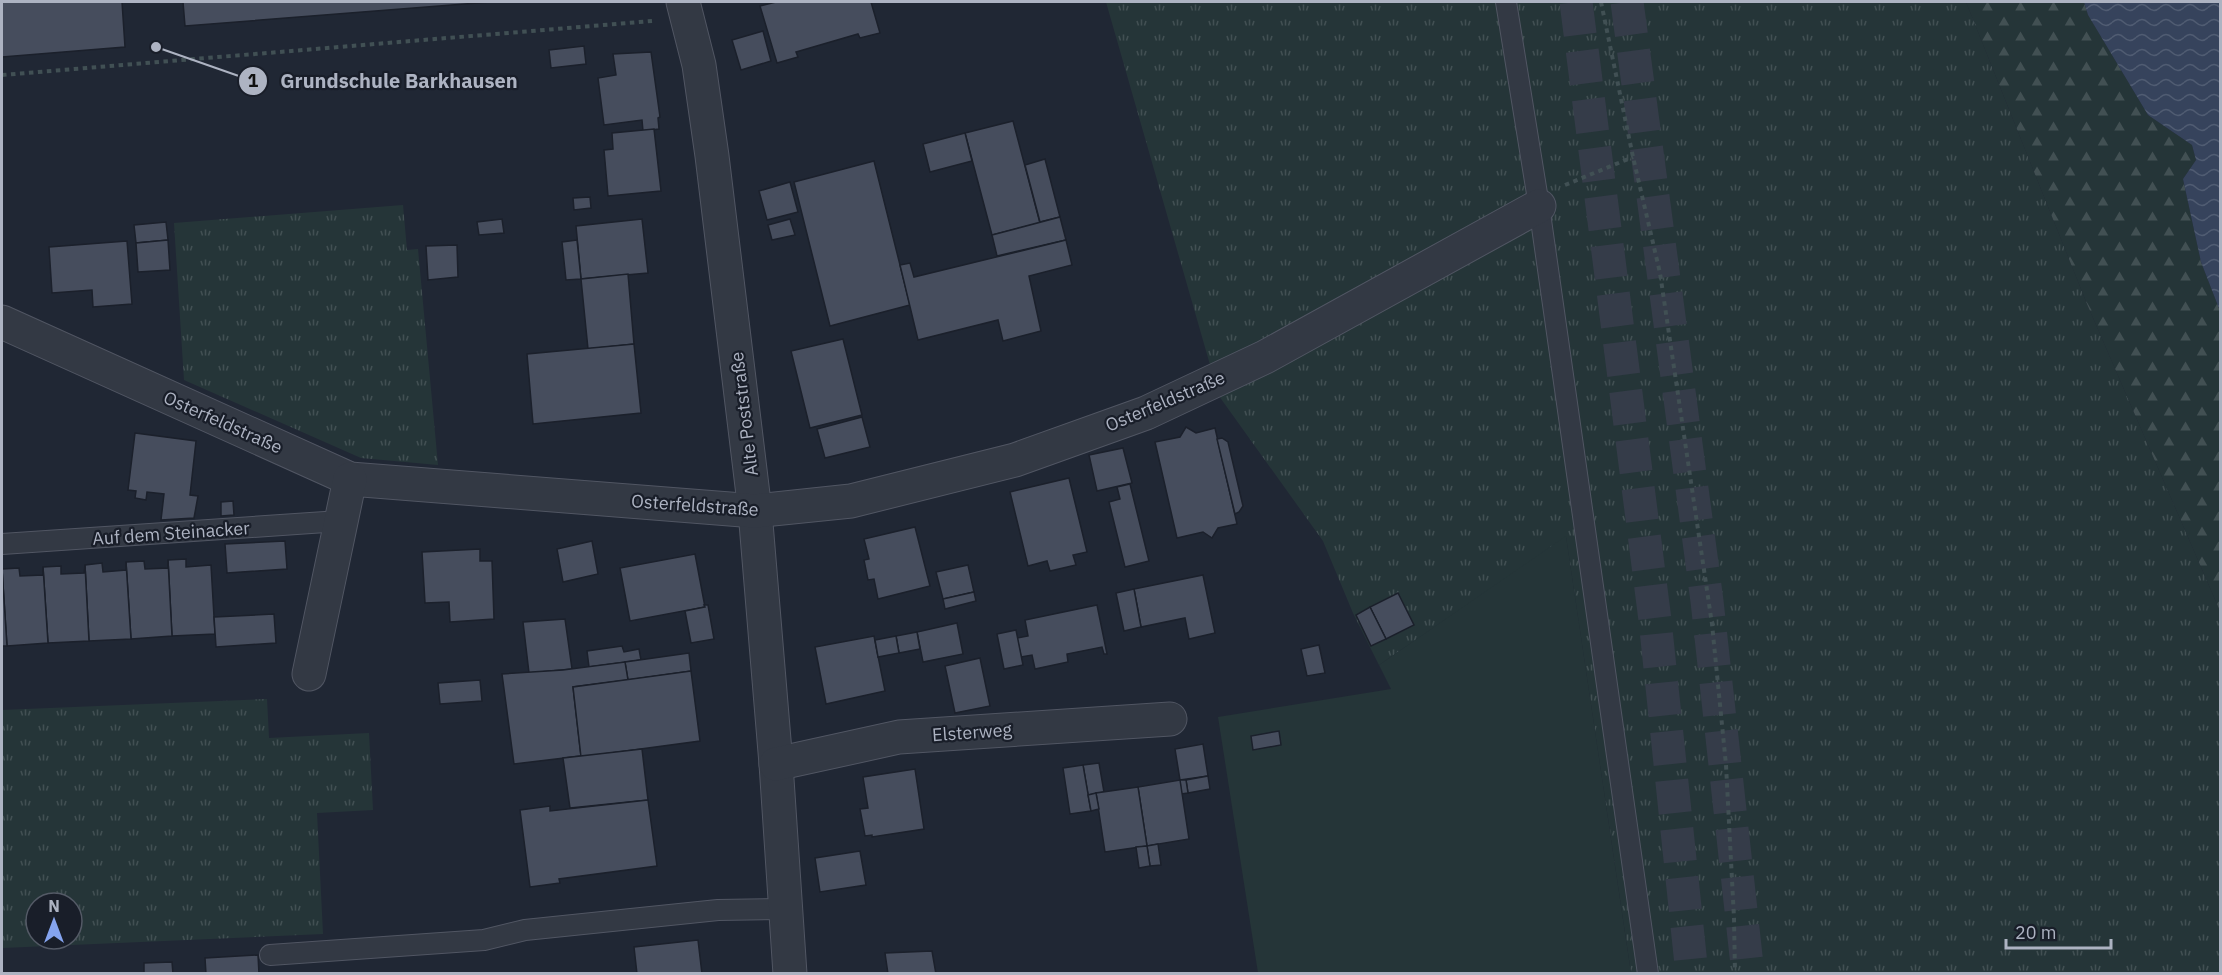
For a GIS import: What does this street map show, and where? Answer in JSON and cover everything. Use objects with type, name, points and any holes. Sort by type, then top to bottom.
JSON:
[{"type":"street","name":"Alte Poststraße","points":[[686,10],[699,65],[712,156],[755,511],[776,764],[790,974]]},
{"type":"street","name":"Osterfeldstraße","points":[[2,322],[350,479],[755,511],[862,498],[1015,459],[1146,412],[1265,357],[1539,206]]},
{"type":"street","points":[[309,674],[350,479]]},
{"type":"street","name":"Elsterweg","points":[[776,764],[899,737],[1170,719]]},
{"type":"lane","points":[[1506,2],[1539,206],[1648,974]]},
{"type":"lane","name":"Auf dem Steinacker","points":[[2,544],[340,521]]},
{"type":"lane","points":[[270,955],[484,940],[525,930],[718,910],[786,909]]},
{"type":"path","points":[[1601,2],[1660,273],[1712,624],[1726,765],[1735,974]]},
{"type":"path","points":[[2,75],[686,10]]},
{"type":"path","points":[[1539,206],[1560,188],[1633,157]]},
{"type":"green space","points":[[1106,2],[1966,2],[2087,304],[2220,611],[2220,973],[1631,973],[1566,537],[1379,665],[1353,613],[1323,541],[1219,396]]},
{"type":"green space","points":[[1966,2],[2084,2],[2088,15],[2148,115],[2192,145],[2196,160],[2183,179],[2201,262],[2220,311],[2220,611],[2087,304]]},
{"type":"green space","points":[[403,205],[407,250],[418,249],[438,465],[361,458],[184,380],[174,223]]},
{"type":"green space","points":[[1566,536],[1631,973],[1258,973],[1218,717],[1391,689],[1379,665]]},
{"type":"green space","points":[[267,699],[269,738],[369,733],[373,810],[317,813],[323,934],[84,944],[84,891],[24,891],[24,947],[2,948],[2,710]]},
{"type":"water","points":[[2084,2],[2220,2],[2220,311],[2201,262],[2183,179],[2196,160],[2192,145],[2148,115],[2088,15]]},
{"type":"building","points":[[2,2],[122,2],[125,47],[2,57]]},
{"type":"building","points":[[183,2],[490,2],[185,26]]},
{"type":"building","points":[[776,2],[871,2],[880,33],[860,38],[858,34],[796,52],[798,57],[777,63],[760,6]]},
{"type":"building","points":[[763,31],[771,61],[741,70],[732,40]]},
{"type":"building","points":[[584,46],[586,64],[551,68],[549,50]]},
{"type":"building","points":[[651,52],[660,117],[658,118],[659,129],[643,131],[642,120],[604,125],[598,78],[616,75],[613,54]]},
{"type":"building","points":[[1013,121],[1040,223],[992,235],[965,133]]},
{"type":"building","points":[[654,129],[661,191],[608,196],[604,150],[613,149],[612,133]]},
{"type":"building","points":[[965,133],[972,161],[930,172],[923,144]]},
{"type":"building","points":[[1045,159],[1060,217],[1040,222],[1025,165]]},
{"type":"building","points":[[874,161],[910,305],[830,326],[794,182]]},
{"type":"building","points":[[790,182],[798,212],[767,220],[759,191]]},
{"type":"building","points":[[590,197],[591,208],[574,210],[573,198]]},
{"type":"building","points":[[1060,217],[1066,240],[997,256],[992,235]]},
{"type":"building","points":[[502,219],[504,233],[479,235],[477,222]]},
{"type":"building","points":[[642,219],[648,273],[581,279],[576,226]]},
{"type":"building","points":[[790,219],[795,235],[772,240],[768,225]]},
{"type":"building","points":[[166,222],[168,240],[136,243],[134,225]]},
{"type":"building","points":[[168,240],[170,270],[138,272],[136,243]]},
{"type":"building","points":[[577,240],[581,279],[566,280],[562,242]]},
{"type":"building","points":[[1066,240],[1072,265],[1029,276],[1041,331],[1003,341],[998,320],[918,340],[900,265],[910,263],[914,277]]},
{"type":"building","points":[[127,241],[132,304],[93,307],[92,290],[52,293],[49,247]]},
{"type":"building","points":[[457,245],[458,277],[428,280],[426,246]]},
{"type":"building","points":[[628,274],[634,344],[588,349],[581,279]]},
{"type":"building","points":[[843,339],[862,415],[810,428],[791,351]]},
{"type":"building","points":[[634,344],[641,413],[533,424],[527,354]]},
{"type":"building","points":[[862,417],[870,447],[825,458],[817,429]]},
{"type":"building","points":[[1186,427],[1196,433],[1215,428],[1237,524],[1218,528],[1212,538],[1203,532],[1177,538],[1155,442],[1180,437]]},
{"type":"building","points":[[135,433],[196,441],[190,495],[198,496],[194,518],[161,520],[164,494],[147,492],[146,500],[135,498],[136,491],[128,490]]},
{"type":"building","points":[[1222,438],[1228,442],[1243,506],[1235,514],[1217,439]]},
{"type":"building","points":[[1123,448],[1132,483],[1097,491],[1089,455]]},
{"type":"building","points":[[1069,478],[1087,552],[1073,555],[1076,565],[1050,571],[1047,561],[1028,566],[1010,492]]},
{"type":"building","points":[[1130,484],[1149,561],[1125,567],[1109,502],[1120,499],[1117,487]]},
{"type":"building","points":[[233,501],[234,515],[221,516],[221,502]]},
{"type":"building","points":[[915,527],[930,586],[878,599],[874,579],[868,580],[864,560],[869,559],[864,539]]},
{"type":"building","points":[[285,541],[287,569],[227,573],[225,544]]},
{"type":"building","points":[[592,541],[598,574],[563,582],[557,549]]},
{"type":"building","points":[[480,549],[480,561],[492,561],[494,619],[450,622],[449,602],[425,603],[422,552]]},
{"type":"building","points":[[695,554],[705,607],[630,621],[620,568]]},
{"type":"building","points":[[186,559],[186,567],[211,565],[215,634],[172,636],[168,560]]},
{"type":"building","points":[[168,560],[172,636],[131,639],[126,562],[144,561],[145,569],[168,568]]},
{"type":"building","points":[[126,562],[131,639],[89,641],[85,565],[102,563],[103,572],[126,570]]},
{"type":"building","points":[[85,565],[89,641],[48,643],[43,567],[61,566],[61,574],[84,573]]},
{"type":"building","points":[[968,565],[974,592],[943,599],[936,572]]},
{"type":"building","points":[[43,567],[48,643],[7,646],[2,569],[19,568],[20,576],[43,575]]},
{"type":"building","points":[[2,569],[7,646],[2,646]]},
{"type":"building","points":[[1203,575],[1215,633],[1189,639],[1185,618],[1141,627],[1134,589]]},
{"type":"building","points":[[1134,589],[1141,627],[1124,631],[1116,593]]},
{"type":"building","points":[[974,592],[976,601],[945,609],[943,599]]},
{"type":"building","points":[[1398,593],[1414,625],[1386,639],[1370,607]]},
{"type":"building","points":[[704,605],[708,605],[714,639],[691,643],[685,611],[705,607]]},
{"type":"building","points":[[1097,605],[1107,654],[1104,654],[1102,647],[1067,654],[1068,662],[1035,669],[1032,655],[1021,657],[1017,638],[1028,636],[1025,620]]},
{"type":"building","points":[[1370,607],[1386,639],[1371,646],[1356,615]]},
{"type":"building","points":[[274,614],[276,643],[216,647],[214,617]]},
{"type":"building","points":[[565,619],[572,669],[529,673],[523,622]]},
{"type":"building","points":[[957,623],[963,654],[923,662],[917,632]]},
{"type":"building","points":[[1016,630],[1023,665],[1004,669],[997,634]]},
{"type":"building","points":[[917,632],[920,649],[899,653],[896,636]]},
{"type":"building","points":[[874,636],[885,691],[826,704],[815,647]]},
{"type":"building","points":[[896,636],[899,653],[878,657],[875,640]]},
{"type":"building","points":[[1319,645],[1325,673],[1307,676],[1301,649]]},
{"type":"building","points":[[622,646],[624,652],[639,649],[641,660],[589,667],[587,651]]},
{"type":"building","points":[[689,653],[691,671],[628,680],[625,662]]},
{"type":"building","points":[[980,658],[990,706],[955,713],[945,666]]},
{"type":"building","points":[[625,662],[628,680],[573,687],[581,756],[514,764],[502,674],[563,670]]},
{"type":"building","points":[[691,671],[700,741],[581,757],[573,687]]},
{"type":"building","points":[[480,680],[482,701],[440,704],[438,683]]},
{"type":"building","points":[[1279,731],[1281,745],[1253,750],[1251,736]]},
{"type":"building","points":[[1203,744],[1208,776],[1180,780],[1175,749]]},
{"type":"building","points":[[642,749],[648,800],[570,808],[563,758]]},
{"type":"building","points":[[1099,763],[1104,792],[1088,795],[1083,765]]},
{"type":"building","points":[[1083,765],[1091,811],[1070,814],[1063,768]]},
{"type":"building","points":[[915,769],[924,829],[872,837],[872,835],[865,836],[860,809],[868,808],[863,777]]},
{"type":"building","points":[[1208,776],[1210,789],[1188,793],[1186,780]]},
{"type":"building","points":[[1180,780],[1186,780],[1188,793],[1181,794]]},
{"type":"building","points":[[1180,780],[1189,839],[1147,846],[1138,787]]},
{"type":"building","points":[[1138,787],[1147,846],[1105,852],[1096,793]]},
{"type":"building","points":[[1096,793],[1099,809],[1091,811],[1088,795]]},
{"type":"building","points":[[648,800],[657,866],[559,879],[560,883],[530,887],[520,810],[550,806],[550,811]]},
{"type":"building","points":[[1158,844],[1161,865],[1150,866],[1147,846]]},
{"type":"building","points":[[1147,846],[1150,866],[1139,868],[1136,847]]},
{"type":"building","points":[[860,851],[866,885],[820,892],[815,858]]},
{"type":"building","points":[[698,940],[702,974],[637,974],[634,947]]},
{"type":"building","points":[[932,951],[936,974],[888,974],[885,953]]},
{"type":"building","points":[[258,955],[259,974],[206,974],[205,958]]},
{"type":"building","points":[[172,962],[173,974],[144,974],[144,963]]},
{"type":"tunnel","points":[[1576,2],[1655,620],[1692,974]]},
{"type":"tunnel","points":[[1627,2],[1707,601],[1748,974]]},
{"type":"place","name":"Grundschule Barkhausen","points":[[156,47]]}]
